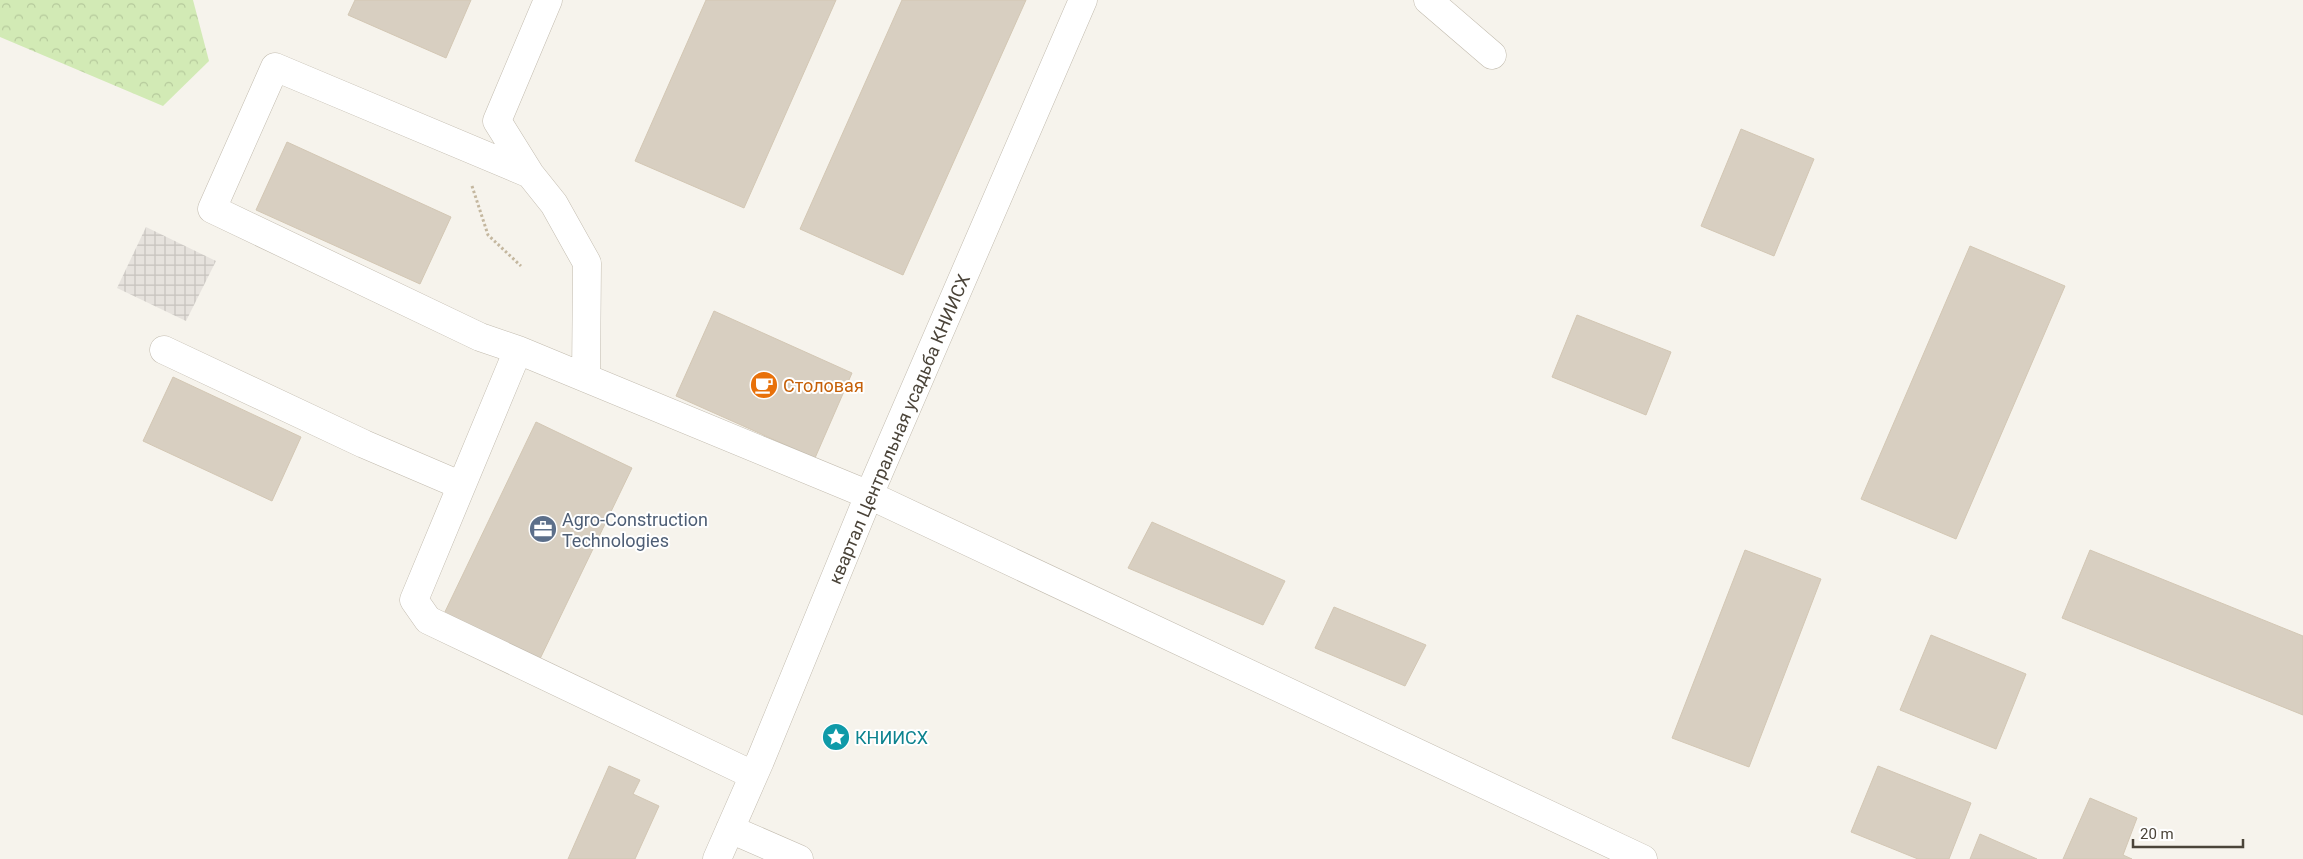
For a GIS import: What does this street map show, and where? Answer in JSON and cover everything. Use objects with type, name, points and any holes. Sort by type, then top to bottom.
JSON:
[{"type":"street","points":[[548,0],[497,122],[530,174],[554,204],[587,263],[586,378]]},
{"type":"street","name":"квартал Центральная усадьба КНИИСХ","points":[[717,859],[869,495],[1083,0]]},
{"type":"street","points":[[1428,0],[1492,55]]},
{"type":"street","points":[[530,174],[275,67],[212,209],[480,337],[518,350],[869,495],[1643,859]]},
{"type":"street","points":[[164,350],[364,444],[460,485]]},
{"type":"street","points":[[518,350],[460,485],[414,600],[428,620],[753,775]]},
{"type":"street","points":[[730,829],[799,859]]},
{"type":"path","points":[[471,184],[488,235],[521,266]]},
{"type":"shaded area","points":[[146,227],[216,261],[186,321],[117,288]]},
{"type":"green space","points":[[0,0],[193,0],[209,61],[163,106],[0,37]]},
{"type":"building","points":[[355,0],[471,0],[446,58],[348,15]]},
{"type":"building","points":[[706,0],[836,0],[744,208],[635,161]]},
{"type":"building","points":[[902,0],[1026,0],[903,275],[800,229]]},
{"type":"building","points":[[1741,129],[1814,159],[1774,256],[1701,226]]},
{"type":"building","points":[[287,142],[451,217],[420,284],[256,210]]},
{"type":"building","points":[[1970,246],[2065,286],[1956,539],[1861,499]]},
{"type":"building","name":"Столовая","points":[[714,311],[852,373],[815,458],[676,396]]},
{"type":"building","points":[[1577,315],[1671,352],[1646,415],[1552,377]]},
{"type":"building","points":[[173,377],[301,437],[272,501],[143,441]]},
{"type":"building","name":"Agro-Construction Technologies","points":[[536,422],[632,468],[538,663],[442,618]]},
{"type":"building","points":[[1152,522],[1285,581],[1263,625],[1128,568]]},
{"type":"building","points":[[1745,550],[1821,579],[1749,767],[1672,738]]},
{"type":"building","points":[[2090,550],[2303,636],[2303,715],[2062,618]]},
{"type":"building","points":[[1334,607],[1426,645],[1405,686],[1315,648]]},
{"type":"building","points":[[1931,635],[2026,674],[1996,749],[1900,710]]},
{"type":"building","points":[[609,766],[640,780],[633,794],[659,806],[635,859],[568,859]]},
{"type":"building","points":[[1878,766],[1971,803],[1949,859],[1918,859],[1851,832]]},
{"type":"building","points":[[2090,798],[2137,818],[2123,855],[2132,859],[2063,859]]},
{"type":"building","points":[[1980,834],[2037,859],[1970,859]]},
{"type":"place","name":"Столовая","points":[[764,385]]},
{"type":"place","name":"Agro-Construction Technologies","points":[[543,529]]},
{"type":"place","name":"КНИИСХ","points":[[836,737]]}]
